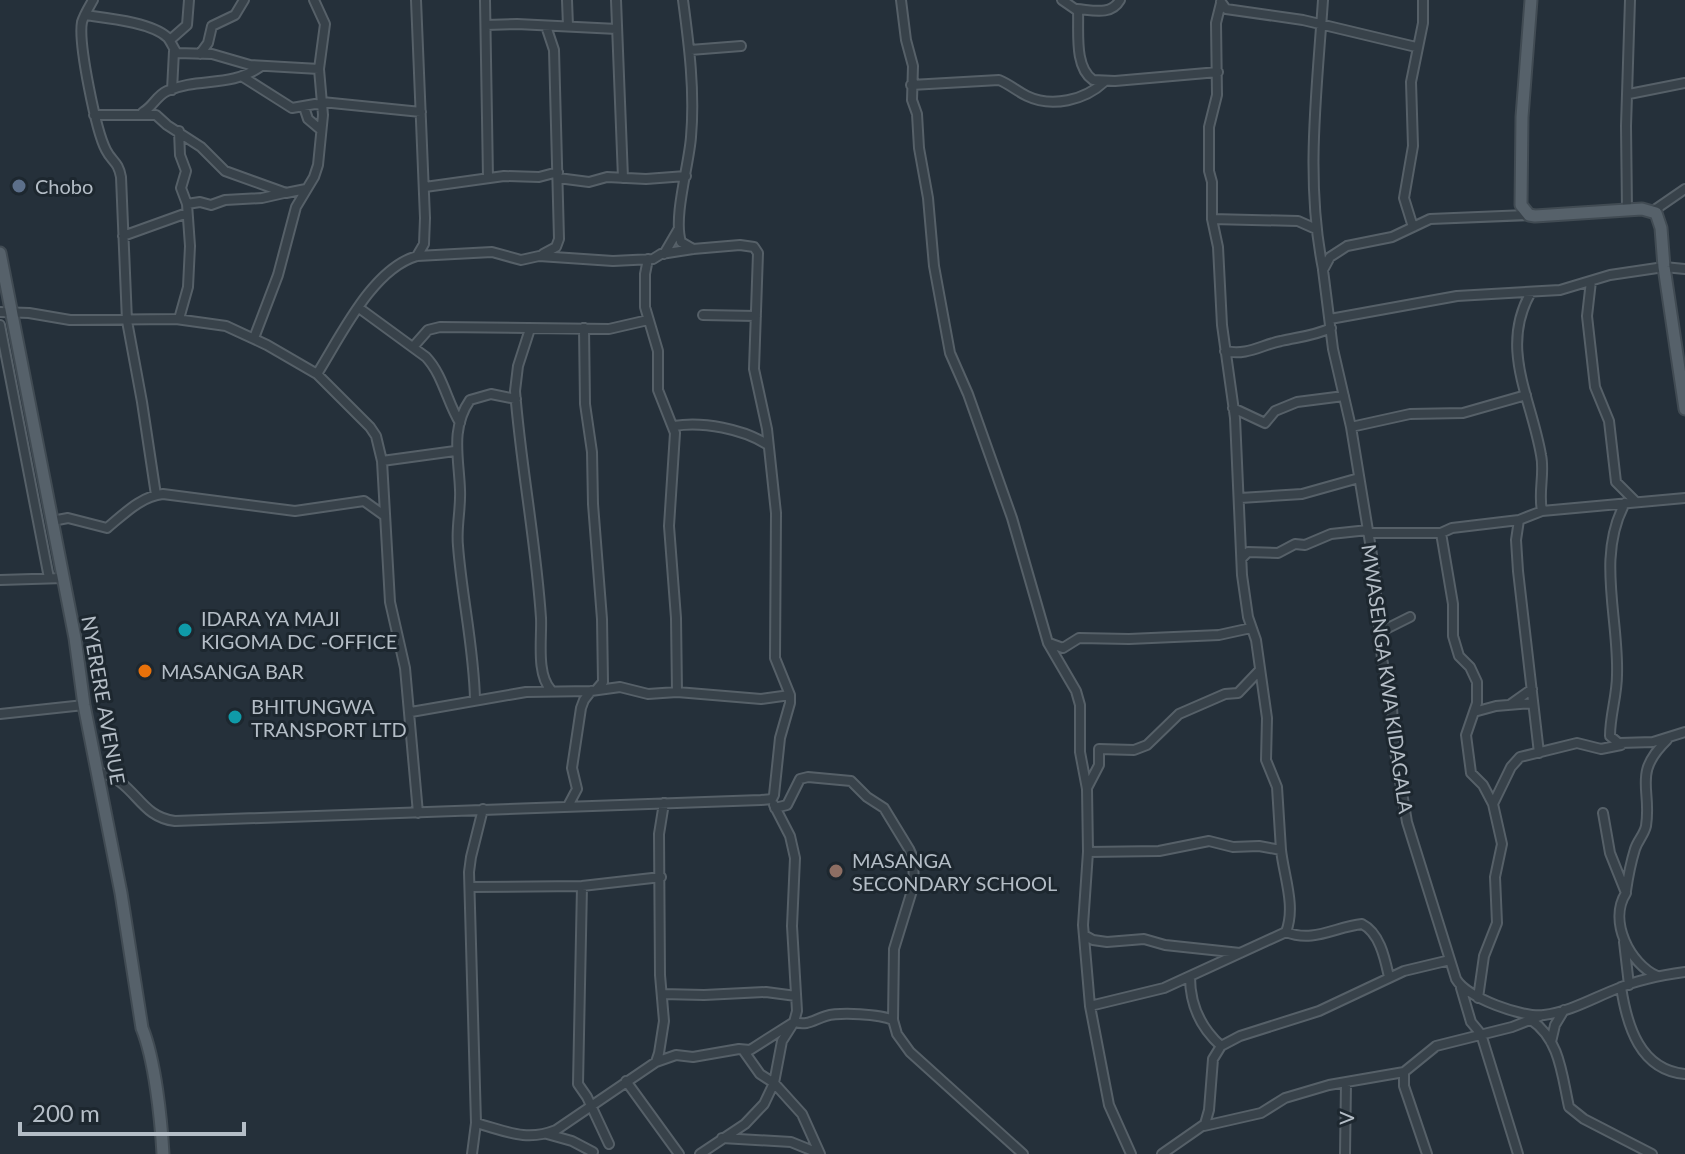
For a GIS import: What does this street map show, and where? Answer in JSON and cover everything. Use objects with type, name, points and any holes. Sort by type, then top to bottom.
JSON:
[{"type":"main road","points":[[1531,0],[1521,205],[1529,215],[1642,209],[1653,211],[1660,218],[1685,409]]},
{"type":"main road","name":"NYERERE AVENUE","points":[[0,253],[6,312],[75,638],[84,705],[121,893],[142,1028],[147,1039],[163,1154]]},
{"type":"street","points":[[93,0],[81,33],[94,115],[106,150],[119,165],[127,321],[156,495]]},
{"type":"street","points":[[170,40],[187,25],[189,0]]},
{"type":"street","points":[[200,54],[208,43],[212,26],[235,15],[244,0]]},
{"type":"street","points":[[254,338],[278,275],[296,207],[318,165],[322,104],[319,69],[325,24],[314,0]]},
{"type":"street","points":[[416,0],[425,187],[425,239],[417,256]]},
{"type":"street","points":[[485,0],[488,178]]},
{"type":"street","points":[[567,0],[568,26]]},
{"type":"street","points":[[616,0],[623,178]]},
{"type":"street","points":[[664,254],[678,229],[693,108],[683,0]]},
{"type":"street","points":[[901,0],[913,66],[912,100],[917,114],[940,307],[950,353],[968,394],[1012,518],[1048,643],[1076,691],[1081,724],[1080,752],[1087,789],[1084,935],[1090,1006],[1109,1105],[1122,1140],[1131,1154]]},
{"type":"street","points":[[1062,0],[1077,9],[1110,10],[1120,0]]},
{"type":"street","name":"MWASENGA KWA KIDAGALA","points":[[1323,0],[1313,117],[1316,229],[1368,531],[1382,659],[1392,706],[1394,746],[1410,834],[1471,1022],[1481,1034],[1518,1154]]},
{"type":"street","points":[[1413,227],[1404,198],[1413,146],[1410,92],[1416,47],[1423,23],[1423,0]]},
{"type":"street","points":[[1627,211],[1630,0]]},
{"type":"street","points":[[1221,2],[1226,9],[1322,23],[1416,47]]},
{"type":"street","points":[[1090,1006],[1164,988],[1286,932],[1289,924],[1290,891],[1281,850],[1277,787],[1266,760],[1267,718],[1242,559],[1233,408],[1225,351],[1217,237],[1212,219],[1208,154],[1218,72],[1216,23],[1221,2]]},
{"type":"street","points":[[1077,9],[1084,69],[1093,80],[1104,82],[1218,72]]},
{"type":"street","points":[[85,15],[141,26],[170,40],[174,51],[172,90]]},
{"type":"street","points":[[486,25],[617,29]]},
{"type":"street","points":[[317,374],[373,288],[397,264],[417,256],[492,252],[521,260],[539,256],[556,247],[559,239],[554,50],[546,26]]},
{"type":"street","points":[[690,50],[741,46]]},
{"type":"street","points":[[174,51],[184,55],[212,54],[261,66],[319,69]]},
{"type":"street","points":[[134,115],[147,110],[158,97],[172,90],[243,77],[261,66]]},
{"type":"street","points":[[243,77],[289,107],[322,104],[421,112]]},
{"type":"street","points":[[911,85],[999,80],[1025,95],[1044,101],[1086,96],[1104,82]]},
{"type":"street","points":[[1629,94],[1685,83]]},
{"type":"street","points":[[304,107],[308,119],[321,130]]},
{"type":"street","points":[[94,115],[156,115],[201,147],[225,171],[286,193]]},
{"type":"street","points":[[179,131],[179,151],[186,171],[181,188],[187,208],[190,246],[188,287],[179,319]]},
{"type":"street","points":[[425,187],[517,175],[558,175],[585,182],[607,177],[686,176]]},
{"type":"street","points":[[123,236],[200,202],[211,205],[225,200],[262,198],[308,188]]},
{"type":"street","points":[[1653,211],[1685,189]]},
{"type":"street","points":[[1323,270],[1330,257],[1347,246],[1392,237],[1441,217],[1529,215]]},
{"type":"street","points":[[1212,219],[1298,221],[1316,229]]},
{"type":"street","points":[[678,229],[681,242],[693,249]]},
{"type":"street","points":[[559,239],[571,258]]},
{"type":"street","points":[[539,256],[613,261],[648,259],[693,249],[747,245],[754,247],[758,253],[754,369],[768,445],[778,538],[775,658],[790,695],[780,738],[774,803],[790,836],[795,858],[792,926],[796,996],[794,1022],[782,1041],[774,1083],[767,1099],[745,1124],[700,1154]]},
{"type":"street","points":[[648,259],[644,296],[658,351],[658,390],[662,405],[674,426],[669,526],[676,618],[677,692]]},
{"type":"street","points":[[1225,351],[1245,353],[1278,341],[1318,334],[1330,324],[1471,294],[1560,290],[1664,267],[1685,269]]},
{"type":"street","points":[[1591,281],[1587,316],[1595,387],[1609,421],[1616,482],[1636,502]]},
{"type":"street","points":[[1531,292],[1518,319],[1517,354],[1543,464],[1542,511]]},
{"type":"street","points":[[359,308],[434,366],[460,423]]},
{"type":"street","points":[[6,312],[70,320],[179,319],[226,326],[254,338],[317,374],[370,427],[376,436],[382,461],[390,602],[403,657],[411,712],[418,813]]},
{"type":"street","points":[[703,315],[756,316]]},
{"type":"street","points":[[413,347],[428,330],[440,327],[622,328],[648,320]]},
{"type":"street","points":[[0,325],[49,578]]},
{"type":"street","points":[[568,806],[577,789],[572,768],[581,708],[584,700],[603,682],[592,452],[585,404],[584,328]]},
{"type":"street","points":[[530,329],[515,380],[516,399],[539,576],[543,668],[551,690]]},
{"type":"street","points":[[475,700],[472,649],[457,542],[460,493],[455,451],[466,406],[476,397],[502,395],[516,399]]},
{"type":"street","points":[[1351,427],[1410,414],[1463,413],[1526,395]]},
{"type":"street","points":[[1233,408],[1257,422],[1265,423],[1275,411],[1297,402],[1344,396]]},
{"type":"street","points":[[674,426],[705,426],[748,434],[768,445]]},
{"type":"street","points":[[382,461],[455,451]]},
{"type":"street","points":[[1240,498],[1302,494],[1359,478]]},
{"type":"street","points":[[52,521],[78,519],[107,528],[126,511],[156,495],[295,511],[364,501],[385,516]]},
{"type":"street","points":[[1242,559],[1243,554],[1248,552],[1278,553],[1295,544],[1305,545],[1331,534],[1368,531],[1441,533],[1452,528],[1519,520],[1542,511],[1685,498]]},
{"type":"street","points":[[1610,736],[1618,673],[1610,548],[1625,503]]},
{"type":"street","points":[[1519,520],[1516,540],[1539,753]]},
{"type":"street","points":[[1441,533],[1453,604],[1453,636],[1459,656],[1470,667],[1477,682],[1474,712],[1466,735],[1471,773],[1483,785],[1493,804],[1502,844],[1495,877],[1497,923],[1484,956],[1478,998]]},
{"type":"street","points":[[0,580],[64,578]]},
{"type":"street","points":[[1380,632],[1410,617]]},
{"type":"street","points":[[1048,643],[1063,648],[1079,638],[1219,635],[1251,628]]},
{"type":"street","points":[[1087,789],[1099,765],[1099,749],[1134,750],[1147,745],[1179,714],[1225,694],[1238,693],[1259,671]]},
{"type":"street","points":[[1247,685],[1263,691]]},
{"type":"street","points":[[411,712],[551,690],[620,687],[648,694],[677,692],[761,699],[790,695]]},
{"type":"street","points":[[1511,704],[1532,689]]},
{"type":"street","points":[[1474,712],[1533,703]]},
{"type":"street","points":[[0,714],[84,705]]},
{"type":"street","points":[[1493,804],[1516,760],[1524,755],[1577,743],[1608,749],[1668,739],[1685,732]]},
{"type":"street","points":[[1610,736],[1621,745]]},
{"type":"street","points":[[1592,748],[1610,736]]},
{"type":"street","points":[[1668,739],[1647,768],[1644,785],[1647,823],[1635,850],[1619,913],[1619,925],[1624,942],[1625,986],[1632,1030],[1647,1057],[1658,1067],[1685,1074]]},
{"type":"street","points":[[98,772],[123,782],[153,815],[166,820],[664,803],[787,805],[800,779],[845,780],[857,785],[863,794],[884,808],[909,849],[914,872],[911,897],[894,949],[893,1020],[897,1034],[910,1052],[1023,1154]]},
{"type":"street","points":[[656,1062],[663,1039],[659,834],[664,803]]},
{"type":"street","points":[[472,1154],[476,1123],[470,887],[471,857],[483,809]]},
{"type":"street","points":[[1603,813],[1610,853],[1626,893]]},
{"type":"street","points":[[1088,852],[1125,854],[1159,851],[1209,841],[1233,847],[1259,846],[1281,850]]},
{"type":"street","points":[[470,887],[582,886],[661,877]]},
{"type":"street","points":[[582,886],[578,1084],[609,1144]]},
{"type":"street","points":[[1286,932],[1296,937],[1307,937],[1362,924],[1371,931],[1382,949],[1389,977]]},
{"type":"street","points":[[1084,935],[1107,942],[1144,939],[1165,945],[1242,954]]},
{"type":"street","points":[[1624,942],[1649,972],[1658,976]]},
{"type":"street","points":[[1204,1126],[1209,1110],[1213,1059],[1221,1046],[1240,1036],[1319,1011],[1417,966],[1450,960]]},
{"type":"street","points":[[1163,1154],[1204,1126],[1261,1113],[1285,1098],[1329,1085],[1404,1072],[1436,1046],[1564,1010],[1658,976],[1685,972]]},
{"type":"street","points":[[1190,977],[1190,989],[1204,1030],[1221,1046]]},
{"type":"street","points":[[1461,988],[1486,1002],[1541,1016]]},
{"type":"street","points":[[662,994],[766,992],[796,996]]},
{"type":"street","points":[[879,1016],[890,1013],[894,1008]]},
{"type":"street","points":[[1551,1042],[1555,1025],[1564,1010]]},
{"type":"street","points":[[794,1022],[804,1025],[833,1015],[879,1016],[893,1020]]},
{"type":"street","points":[[1531,1020],[1547,1032],[1562,1072],[1569,1107],[1584,1119],[1652,1154]]},
{"type":"street","points":[[476,1123],[523,1136],[546,1134],[656,1062],[676,1055],[693,1057],[753,1049],[794,1022]]},
{"type":"street","points":[[743,1050],[760,1074],[774,1083],[802,1114],[819,1153]]},
{"type":"street","points":[[1404,1072],[1404,1086],[1427,1154]]},
{"type":"street","points":[[626,1081],[679,1154]]},
{"type":"street","name":"V","points":[[1345,1154],[1346,1083]]},
{"type":"street","points":[[767,1099],[785,1098]]},
{"type":"street","points":[[546,1134],[572,1141],[593,1152]]},
{"type":"street","points":[[721,1138],[791,1142],[819,1153]]},
{"type":"place","name":"Chobo","points":[[19,186]]},
{"type":"place","name":"IDARA YA MAJI KIGOMA DC -OFFICE","points":[[185,630]]},
{"type":"place","name":"MASANGA BAR","points":[[145,671]]},
{"type":"place","name":"BHITUNGWA TRANSPORT LTD","points":[[235,717]]},
{"type":"place","name":"MASANGA SECONDARY SCHOOL","points":[[836,871]]}]
